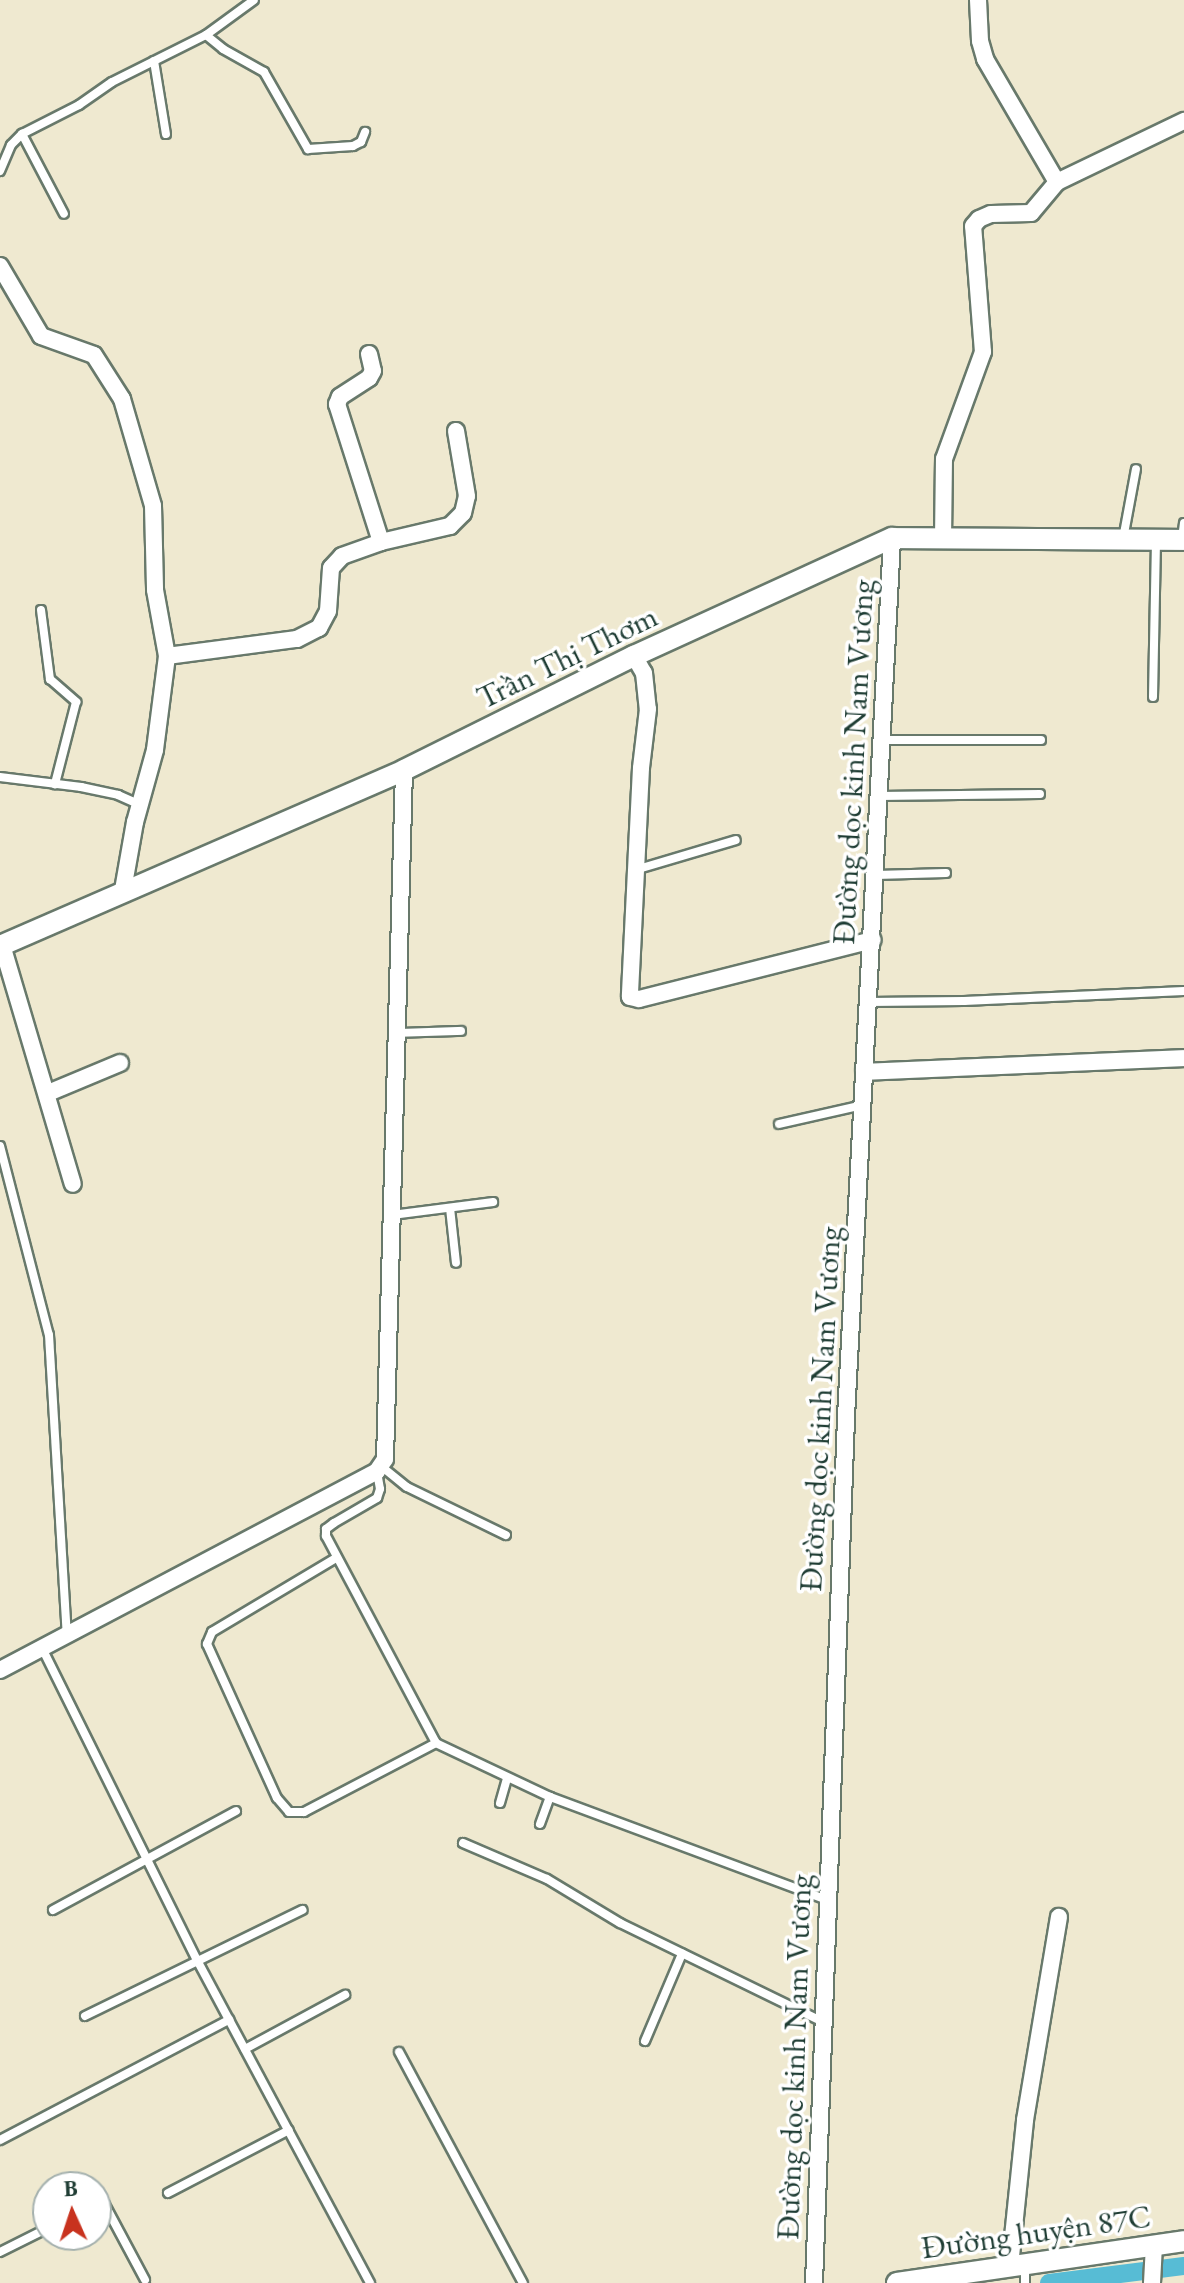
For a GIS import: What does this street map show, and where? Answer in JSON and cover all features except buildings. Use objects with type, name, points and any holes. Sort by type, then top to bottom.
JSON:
[{"type":"street","points":[[978,0],[980,41],[985,59],[1057,182]]},
{"type":"street","points":[[943,540],[944,459],[983,352],[973,226],[979,219],[991,214],[1031,213],[1057,182],[1184,121]]},
{"type":"street","points":[[0,266],[41,336],[94,355],[122,399],[153,506],[155,590],[167,656],[155,750],[123,890]]},
{"type":"street","points":[[369,354],[373,371],[369,378],[340,397],[337,404],[346,441],[381,542]]},
{"type":"street","points":[[167,656],[309,635],[319,628],[328,611],[331,568],[342,556],[381,542],[450,526],[463,513],[467,496],[456,431]]},
{"type":"street","name":"Trần Thị Thơm","points":[[1,946],[123,890],[404,770],[634,656],[892,538],[1156,540],[1183,534]]},
{"type":"street","name":"Đường dọc kinh Nam Vương","points":[[814,2283],[846,1417],[892,538]]},
{"type":"street","points":[[634,656],[644,673],[648,709],[628,992],[633,999],[873,940]]},
{"type":"street","points":[[0,1670],[379,1468],[386,1436],[404,770]]},
{"type":"street","points":[[1,946],[48,1093],[73,1184]]},
{"type":"street","points":[[864,1072],[1184,1058]]},
{"type":"street","points":[[48,1093],[120,1063]]},
{"type":"street","points":[[1021,2273],[1025,2120],[1059,1917]]},
{"type":"street","name":"Đường huyện 87C","points":[[897,2283],[1021,2273],[1153,2253],[1184,2241]]},
{"type":"street","points":[[1152,2283],[1153,2253]]},
{"type":"lane","points":[[0,171],[11,145],[22,134],[206,35],[254,0]]},
{"type":"lane","points":[[206,35],[223,49],[264,72],[308,149],[353,146],[361,142],[365,132]]},
{"type":"lane","points":[[154,61],[166,134]]},
{"type":"lane","points":[[22,134],[64,214]]},
{"type":"lane","points":[[1123,540],[1136,469]]},
{"type":"lane","points":[[1153,697],[1156,540]]},
{"type":"lane","points":[[41,610],[50,679],[76,702],[55,784]]},
{"type":"lane","points":[[881,740],[1041,740]]},
{"type":"lane","points":[[0,777],[118,795],[140,805]]},
{"type":"lane","points":[[879,796],[1040,794]]},
{"type":"lane","points":[[635,870],[736,840]]},
{"type":"lane","points":[[876,875],[946,873]]},
{"type":"lane","points":[[869,1002],[1184,991]]},
{"type":"lane","points":[[397,1033],[461,1031]]},
{"type":"lane","points":[[779,1124],[863,1105]]},
{"type":"lane","points":[[0,1146],[49,1335],[67,1635]]},
{"type":"lane","points":[[392,1215],[493,1202]]},
{"type":"lane","points":[[450,1208],[456,1263]]},
{"type":"lane","points":[[379,1468],[377,1498],[326,1529],[336,1558],[394,1657],[436,1743],[550,1797],[828,1900]]},
{"type":"lane","points":[[379,1468],[407,1487],[506,1535]]},
{"type":"lane","points":[[336,1558],[212,1632],[207,1644],[277,1798],[289,1812],[304,1812],[436,1743]]},
{"type":"lane","points":[[42,1648],[144,1859],[370,2283]]},
{"type":"lane","points":[[500,1803],[507,1779]]},
{"type":"lane","points":[[540,1824],[550,1797]]},
{"type":"lane","points":[[53,1910],[236,1811]]},
{"type":"lane","points":[[463,1843],[547,1879],[682,1954],[825,2023]]},
{"type":"lane","points":[[85,2016],[302,1910]]},
{"type":"lane","points":[[645,2041],[682,1954]]},
{"type":"lane","points":[[245,2049],[345,1995]]},
{"type":"lane","points":[[0,2140],[229,2020]]},
{"type":"lane","points":[[399,2052],[523,2283]]},
{"type":"lane","points":[[168,2193],[289,2130]]},
{"type":"lane","points":[[112,2218],[145,2280]]},
{"type":"lane","points":[[0,2252],[32,2236]]},
{"type":"waterway","points":[[1049,2283],[1184,2266]]}]
